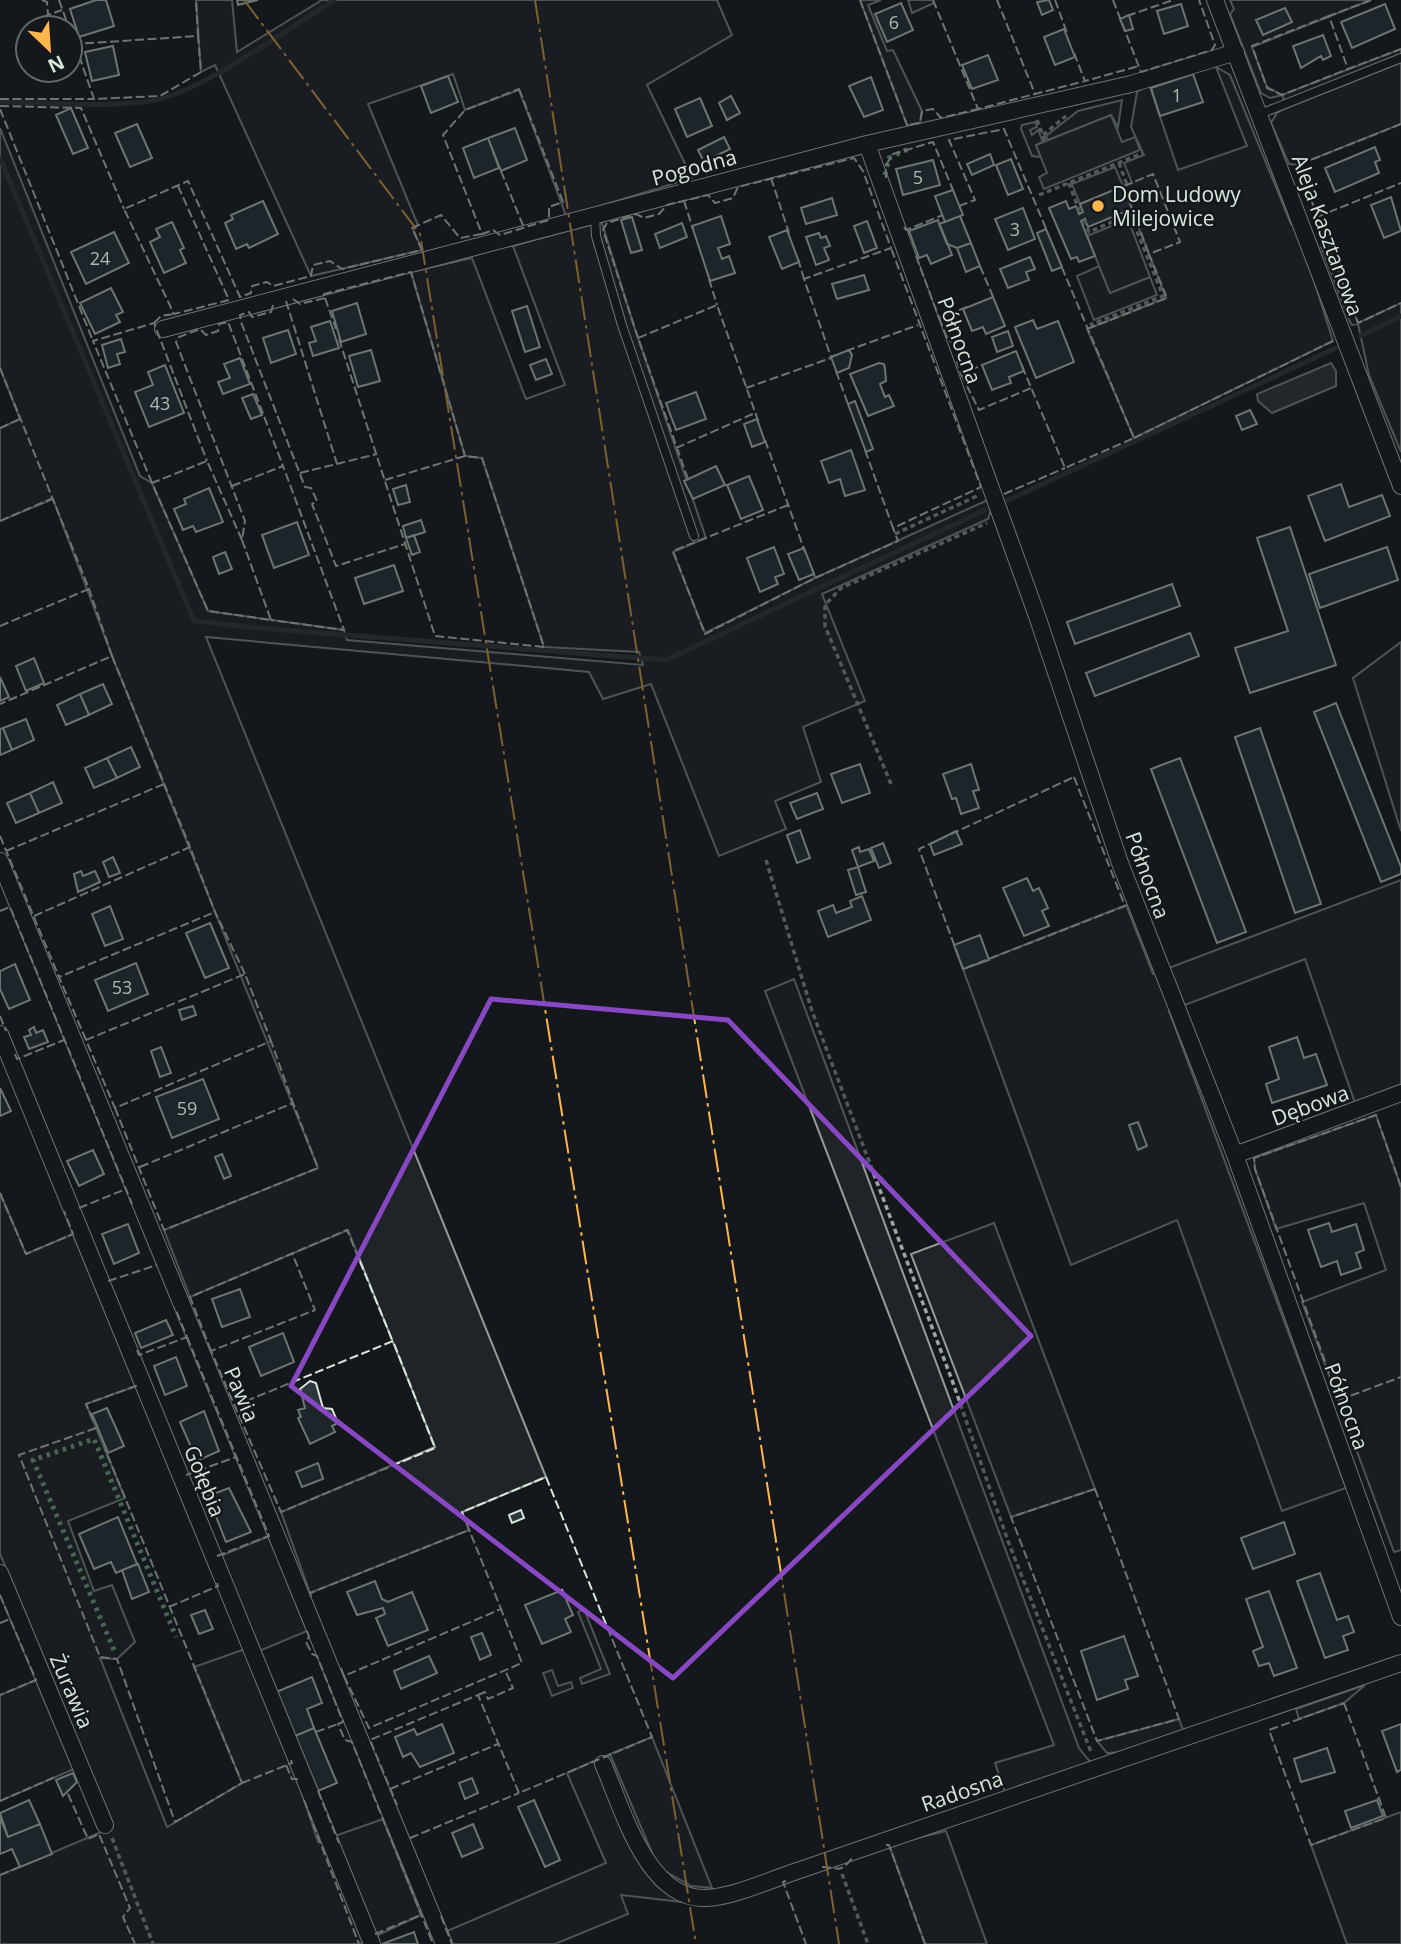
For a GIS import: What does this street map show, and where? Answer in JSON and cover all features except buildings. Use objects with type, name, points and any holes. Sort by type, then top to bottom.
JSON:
[{"type":"street","name":"Aleja Kasztanowa","points":[[1215,0],[1401,486]]},
{"type":"street","name":"Pogodna","points":[[163,329],[867,144],[1131,84],[1236,52]]},
{"type":"street","name":"Północna","points":[[867,144],[1001,517],[1120,863],[1235,1155],[1401,1617]]},
{"type":"street","name":"Pawia","points":[[0,861],[4,883],[444,1944]]},
{"type":"street","name":"Gołębia","points":[[0,1034],[372,1944]]},
{"type":"street","name":"Dębowa","points":[[1235,1155],[1401,1093]]},
{"type":"street","name":"Żurawia","points":[[0,1573],[105,1825]]},
{"type":"street","name":"Radosna","points":[[603,1764],[654,1873],[670,1888],[705,1898],[800,1871],[836,1856],[1401,1663]]},
{"type":"lane","points":[[1260,114],[1401,58]]},
{"type":"lane","points":[[595,215],[596,236],[622,325],[694,536]]},
{"type":"path","points":[[1043,135],[1070,112]]},
{"type":"path","points":[[1035,116],[1045,141]]},
{"type":"path","points":[[1039,195],[1143,153]]},
{"type":"path","points":[[1119,163],[1127,185]]},
{"type":"path","points":[[1069,183],[1080,213]]},
{"type":"path","points":[[1084,220],[1089,232],[1130,214],[1163,296],[1090,324]]},
{"type":"path","points":[[895,534],[991,490]]},
{"type":"path","points":[[891,784],[825,626],[825,605],[841,588],[1001,517]]},
{"type":"path","points":[[766,860],[812,1011],[952,1380],[1008,1541],[1082,1733],[1094,1757],[1108,1765]]},
{"type":"path","points":[[105,1825],[153,1944]]},
{"type":"path","points":[[836,1856],[869,1944]]},
{"type":"highlighted area","points":[[491,999],[728,1020],[1031,1336],[673,1678],[291,1386]]},
{"type":"shaded area","points":[[196,0],[232,0],[237,52],[322,0],[717,0],[732,35],[647,85],[692,178],[597,207],[706,538],[673,552],[705,633],[815,578],[990,499],[992,507],[988,519],[822,594],[865,701],[803,727],[821,782],[775,801],[786,829],[719,856],[651,684],[603,699],[589,672],[206,637],[546,1477],[462,1512],[469,1530],[310,1593],[281,1512],[435,1447],[348,1230],[190,1297],[164,1230],[318,1168],[112,656],[53,499],[0,521],[0,428],[20,419],[0,368],[0,128],[140,476],[152,483],[208,611],[344,630],[347,640],[643,665],[639,652],[544,647],[482,458],[465,456],[411,272],[472,258],[526,399],[565,385],[513,246],[571,229],[519,90],[465,110],[453,74],[368,104],[418,225],[413,229],[422,250],[311,276],[215,65],[201,72]]},
{"type":"shaded area","points":[[860,0],[881,0],[868,5],[887,51],[893,50],[922,111],[920,123],[907,125]]},
{"type":"shaded area","points":[[908,0],[933,0],[934,3],[912,13]]},
{"type":"shaded area","points":[[1230,0],[1371,0],[1252,47],[1267,87],[1282,95],[1270,98],[1261,93],[1230,14],[1234,9]]},
{"type":"shaded area","points":[[1401,49],[1401,124],[1298,165],[1289,164],[1271,123],[1277,113],[1287,107],[1282,95]]},
{"type":"shaded area","points":[[1216,67],[1230,75],[1291,224],[1296,223],[1333,341],[1134,438],[1087,329],[1166,298],[1123,187],[1080,204],[1072,184],[1115,167],[1123,186],[1132,183],[1124,163],[1144,155],[1131,127],[1137,92],[1149,84],[1178,170],[1247,146]]},
{"type":"shaded area","points":[[1122,100],[1118,127],[1111,115],[1048,140],[1046,136],[1078,111]]},
{"type":"shaded area","points":[[1111,115],[1122,142],[1135,137],[1140,150],[1044,189],[1039,177],[1047,173],[1036,145]]},
{"type":"shaded area","points":[[1035,122],[1037,127],[1030,130],[1032,135],[1038,130],[1043,142],[1036,145],[1041,157],[1032,156],[1021,129],[1022,125]]},
{"type":"shaded area","points":[[1128,219],[1150,277],[1110,293],[1087,236]]},
{"type":"shaded area","points":[[1327,241],[1358,323],[1401,303],[1401,452],[1369,375],[1358,324],[1352,325],[1350,322],[1321,247]]},
{"type":"shaded area","points":[[1099,266],[1110,293],[1150,277],[1157,295],[1094,320],[1077,276]]},
{"type":"shaded area","points":[[1331,363],[1336,371],[1336,386],[1272,413],[1258,401],[1257,394]]},
{"type":"shaded area","points":[[1401,642],[1401,831],[1353,678]]},
{"type":"shaded area","points":[[1401,880],[1401,1087],[1355,1103],[1305,959],[1169,1011],[1346,1488],[1282,1511],[1177,1220],[1071,1265],[963,969],[1126,905],[1153,974]]},
{"type":"shaded area","points":[[794,979],[1079,1748],[1091,1763],[1005,1792],[995,1763],[1054,1745],[765,991]]},
{"type":"shaded area","points":[[1376,1115],[1401,1187],[1401,1550],[1394,1552],[1302,1302],[1386,1270],[1364,1203],[1276,1229],[1255,1169],[1254,1158]]},
{"type":"shaded area","points":[[0,1193],[26,1254],[73,1234],[136,1386],[86,1404],[125,1498],[68,1521],[94,1591],[112,1585],[135,1642],[117,1659],[100,1658],[167,1827],[242,1783],[194,1667],[245,1649],[292,1763],[318,1842],[383,1819],[421,1915],[359,1944],[0,1944],[0,1875],[113,1827],[0,1554]]},
{"type":"shaded area","points":[[994,1223],[1095,1489],[1011,1517],[911,1254]]},
{"type":"shaded area","points":[[269,1536],[307,1631],[257,1652],[218,1557]]},
{"type":"shaded area","points":[[584,1609],[610,1674],[582,1684],[580,1678],[601,1669],[578,1612]]},
{"type":"shaded area","points":[[552,1670],[558,1686],[571,1682],[573,1688],[552,1696],[543,1673]]},
{"type":"shaded area","points":[[36,1680],[74,1769],[0,1801],[0,1695]]},
{"type":"shaded area","points":[[1365,1685],[1344,1703],[1299,1719],[1296,1709]]},
{"type":"shaded area","points":[[1179,1719],[1183,1730],[1121,1752],[1107,1753],[1097,1741]]},
{"type":"shaded area","points":[[652,1737],[712,1888],[691,1886],[658,1867],[610,1754]]},
{"type":"shaded area","points":[[598,1759],[642,1868],[657,1886],[682,1902],[621,1895],[628,1914],[555,1944],[452,1944],[447,1931],[606,1863],[567,1773]]},
{"type":"shaded area","points":[[1401,1812],[1401,1944],[1347,1944],[1311,1845]]},
{"type":"shaded area","points":[[946,1831],[987,1944],[925,1944],[889,1845]]},
{"type":"waterway","points":[[0,102],[114,104],[151,101],[171,96],[194,86],[269,43],[334,0]]},
{"type":"waterway","points":[[0,158],[194,621],[666,660],[985,510]]},
{"type":"waterway","points":[[1360,336],[1401,316]]},
{"type":"waterway","points":[[1006,501],[1336,348]]},
{"type":"hedge","points":[[885,175],[889,158],[908,149]]},
{"type":"hedge","points":[[114,1650],[33,1460],[94,1439],[176,1637]]},
{"type":"fence","points":[[42,0],[47,2],[48,15],[62,10]]},
{"type":"fence","points":[[59,0],[64,14]]},
{"type":"fence","points":[[84,43],[198,36],[196,0]]},
{"type":"fence","points":[[860,0],[907,125],[920,123],[922,111],[933,109],[941,118],[978,109]]},
{"type":"fence","points":[[933,0],[978,109],[1035,94]]},
{"type":"fence","points":[[997,0],[1035,94],[1085,81]]},
{"type":"fence","points":[[1055,0],[1067,33]]},
{"type":"fence","points":[[1113,0],[1141,72],[1212,50],[1215,45],[1199,0]]},
{"type":"fence","points":[[1127,16],[1173,0]]},
{"type":"fence","points":[[1371,0],[1329,16],[1348,69],[1401,49]]},
{"type":"fence","points":[[1329,16],[1252,46],[1267,88],[1282,95],[1348,69]]},
{"type":"fence","points":[[84,70],[94,99],[160,96],[201,72],[198,36]]},
{"type":"fence","points":[[1074,53],[1085,81],[1139,66]]},
{"type":"fence","points":[[519,89],[563,202],[549,207],[549,220],[500,235],[493,230],[482,234],[443,135],[465,110],[519,89]]},
{"type":"fence","points":[[0,99],[94,99]]},
{"type":"fence","points":[[0,106],[81,108],[124,209]]},
{"type":"fence","points":[[0,109],[93,341]]},
{"type":"fence","points":[[1401,124],[1298,165],[1358,323],[1401,303]]},
{"type":"fence","points":[[959,206],[975,200],[949,140],[1004,129],[1047,231]]},
{"type":"fence","points":[[886,178],[886,165],[893,154],[933,142],[953,190]]},
{"type":"fence","points":[[638,338],[603,230],[607,223],[636,214],[644,218],[659,214],[667,205],[708,195],[715,203],[733,198],[738,187],[854,158],[863,171],[891,248],[804,279],[831,357],[836,355]]},
{"type":"fence","points":[[501,171],[524,228]]},
{"type":"fence","points":[[1087,329],[1167,298],[1149,254],[1180,242],[1153,174],[1124,186]]},
{"type":"fence","points":[[771,178],[789,233]]},
{"type":"fence","points":[[178,186],[229,300],[174,314],[124,209],[188,181],[240,297],[251,293],[252,286],[267,282],[273,286],[311,276],[313,265],[330,261],[342,269],[422,250],[412,228],[441,215],[460,238],[482,234]]},
{"type":"fence","points":[[1317,217],[1401,183]]},
{"type":"fence","points":[[684,201],[693,229]]},
{"type":"fence","points":[[1132,209],[1149,254]]},
{"type":"fence","points":[[904,227],[906,230],[943,215]]},
{"type":"fence","points":[[865,450],[893,528],[981,487],[891,248]]},
{"type":"fence","points":[[916,256],[939,318],[967,307]]},
{"type":"fence","points":[[798,259],[804,279]]},
{"type":"fence","points":[[1022,366],[1065,468],[1134,438],[1060,263]]},
{"type":"fence","points":[[980,266],[994,299]]},
{"type":"fence","points":[[293,299],[300,304],[325,298],[324,294],[411,272],[465,456]]},
{"type":"fence","points":[[709,279],[717,305]]},
{"type":"fence","points":[[325,298],[336,329]]},
{"type":"fence","points":[[286,301],[337,464]]},
{"type":"fence","points":[[273,305],[271,312],[252,317],[249,312],[240,315],[241,322],[305,487],[311,488],[317,501],[312,504],[336,566],[405,544]]},
{"type":"fence","points":[[688,479],[638,338],[717,305],[759,423]]},
{"type":"fence","points":[[154,323],[161,316],[174,314]]},
{"type":"fence","points":[[939,318],[948,340],[955,343],[961,358],[957,362],[961,374],[982,365]]},
{"type":"fence","points":[[242,540],[207,461],[152,483],[208,611],[271,620],[242,540],[245,521],[176,342],[179,337],[200,329],[206,335],[218,331],[219,324],[228,322],[283,466]]},
{"type":"fence","points":[[152,483],[93,341],[154,323],[207,461]]},
{"type":"fence","points":[[846,351],[918,325]]},
{"type":"fence","points":[[339,339],[435,636],[544,647],[482,458],[465,456],[385,480]]},
{"type":"fence","points":[[1134,438],[1333,341]]},
{"type":"fence","points":[[746,388],[831,358]]},
{"type":"fence","points":[[0,368],[89,589],[112,656],[0,704]]},
{"type":"fence","points":[[836,371],[849,407]]},
{"type":"fence","points":[[961,374],[979,410],[1031,388]]},
{"type":"fence","points":[[676,448],[755,413]]},
{"type":"fence","points":[[0,428],[20,419]]},
{"type":"fence","points":[[765,440],[805,552]]},
{"type":"fence","points":[[300,473],[377,454]]},
{"type":"fence","points":[[232,486],[283,466],[344,630],[271,620]]},
{"type":"fence","points":[[1004,494],[1065,468]]},
{"type":"fence","points":[[0,521],[53,498]]},
{"type":"fence","points":[[788,505],[673,551],[705,634],[815,578],[813,571]]},
{"type":"fence","points":[[815,578],[898,541],[893,528]]},
{"type":"fence","points":[[0,626],[89,589]]},
{"type":"fence","points":[[112,656],[190,847]]},
{"type":"fence","points":[[1074,777],[1125,906],[963,969],[919,849],[1074,777]]},
{"type":"fence","points":[[6,851],[164,784]]},
{"type":"fence","points":[[0,836],[59,977]]},
{"type":"fence","points":[[34,916],[190,847],[215,912],[245,974]]},
{"type":"fence","points":[[0,911],[10,907],[132,1204]]},
{"type":"fence","points":[[86,1040],[59,977],[215,912]]},
{"type":"fence","points":[[140,1167],[293,1103],[271,1041],[115,1108],[86,1040],[245,974],[271,1041]]},
{"type":"fence","points":[[0,1016],[6,1031]]},
{"type":"fence","points":[[15,1054],[17,1059],[64,1040]]},
{"type":"fence","points":[[115,1108],[164,1230],[318,1168],[293,1103]]},
{"type":"fence","points":[[1401,1187],[1376,1115],[1254,1158],[1255,1169],[1339,1400],[1401,1377]]},
{"type":"fence","points":[[79,1208],[126,1189]]},
{"type":"fence","points":[[0,1193],[26,1254],[73,1234],[64,1211]]},
{"type":"fence","points":[[211,1351],[190,1297],[347,1230],[393,1342]]},
{"type":"fence","points":[[234,1406],[393,1341],[435,1448],[281,1512],[211,1351],[315,1310],[292,1253]]},
{"type":"fence","points":[[108,1281],[157,1265]]},
{"type":"fence","points":[[137,1350],[139,1355],[187,1337],[175,1308]]},
{"type":"fence","points":[[187,1337],[269,1536],[217,1556]]},
{"type":"fence","points":[[93,1420],[86,1404],[136,1386],[137,1389]]},
{"type":"fence","points":[[96,1428],[19,1455],[100,1657],[117,1659],[175,1822],[242,1783],[105,1449]]},
{"type":"fence","points":[[186,1475],[236,1457]]},
{"type":"fence","points":[[341,1668],[344,1676],[501,1609],[462,1512],[546,1477],[652,1737],[519,1793],[478,1695],[370,1740],[397,1805]]},
{"type":"fence","points":[[1095,1489],[1179,1719],[1097,1741],[1011,1517],[1095,1489]]},
{"type":"fence","points":[[311,1597],[310,1593],[469,1530]]},
{"type":"fence","points":[[169,1607],[218,1586],[217,1583]]},
{"type":"fence","points":[[0,1595],[10,1619]]},
{"type":"fence","points":[[344,1676],[369,1728],[522,1663],[501,1609]]},
{"type":"fence","points":[[0,1623],[10,1619],[36,1680],[0,1695]]},
{"type":"fence","points":[[307,1631],[309,1637],[306,1642],[312,1654],[317,1656],[343,1722],[338,1724],[345,1740],[352,1742],[433,1944]]},
{"type":"fence","points":[[478,1695],[485,1692],[488,1699],[513,1688],[505,1670]]},
{"type":"fence","points":[[1344,1703],[1386,1818],[1311,1845],[1269,1730],[1344,1703]]},
{"type":"fence","points":[[316,1732],[338,1724]]},
{"type":"fence","points":[[390,1789],[498,1744]]},
{"type":"fence","points":[[242,1783],[292,1763],[291,1760]]},
{"type":"fence","points":[[286,1765],[292,1779],[297,1779],[298,1783]]},
{"type":"fence","points":[[0,1801],[55,1777],[56,1780]]},
{"type":"fence","points":[[318,1791],[339,1843]]},
{"type":"fence","points":[[410,1838],[519,1793]]},
{"type":"fence","points":[[68,1794],[88,1839],[99,1834],[130,1908],[123,1917],[135,1944]]},
{"type":"fence","points":[[304,1800],[359,1944]]},
{"type":"fence","points":[[886,1845],[889,1845],[925,1944]]},
{"type":"fence","points":[[822,1867],[839,1869],[853,1857]]},
{"type":"fence","points":[[0,1875],[20,1867]]},
{"type":"fence","points":[[786,1881],[783,1882],[806,1944]]},
{"type":"fence","points":[[375,1934],[421,1915]]},
{"type":"fence","points":[[441,1916],[452,1944]]},
{"type":"power","points":[[244,0],[420,234],[696,1944]]},
{"type":"power","points":[[535,0],[839,1944]]},
{"type":"place","name":"Dom Ludowy Milejowice","points":[[1098,206]]}]
